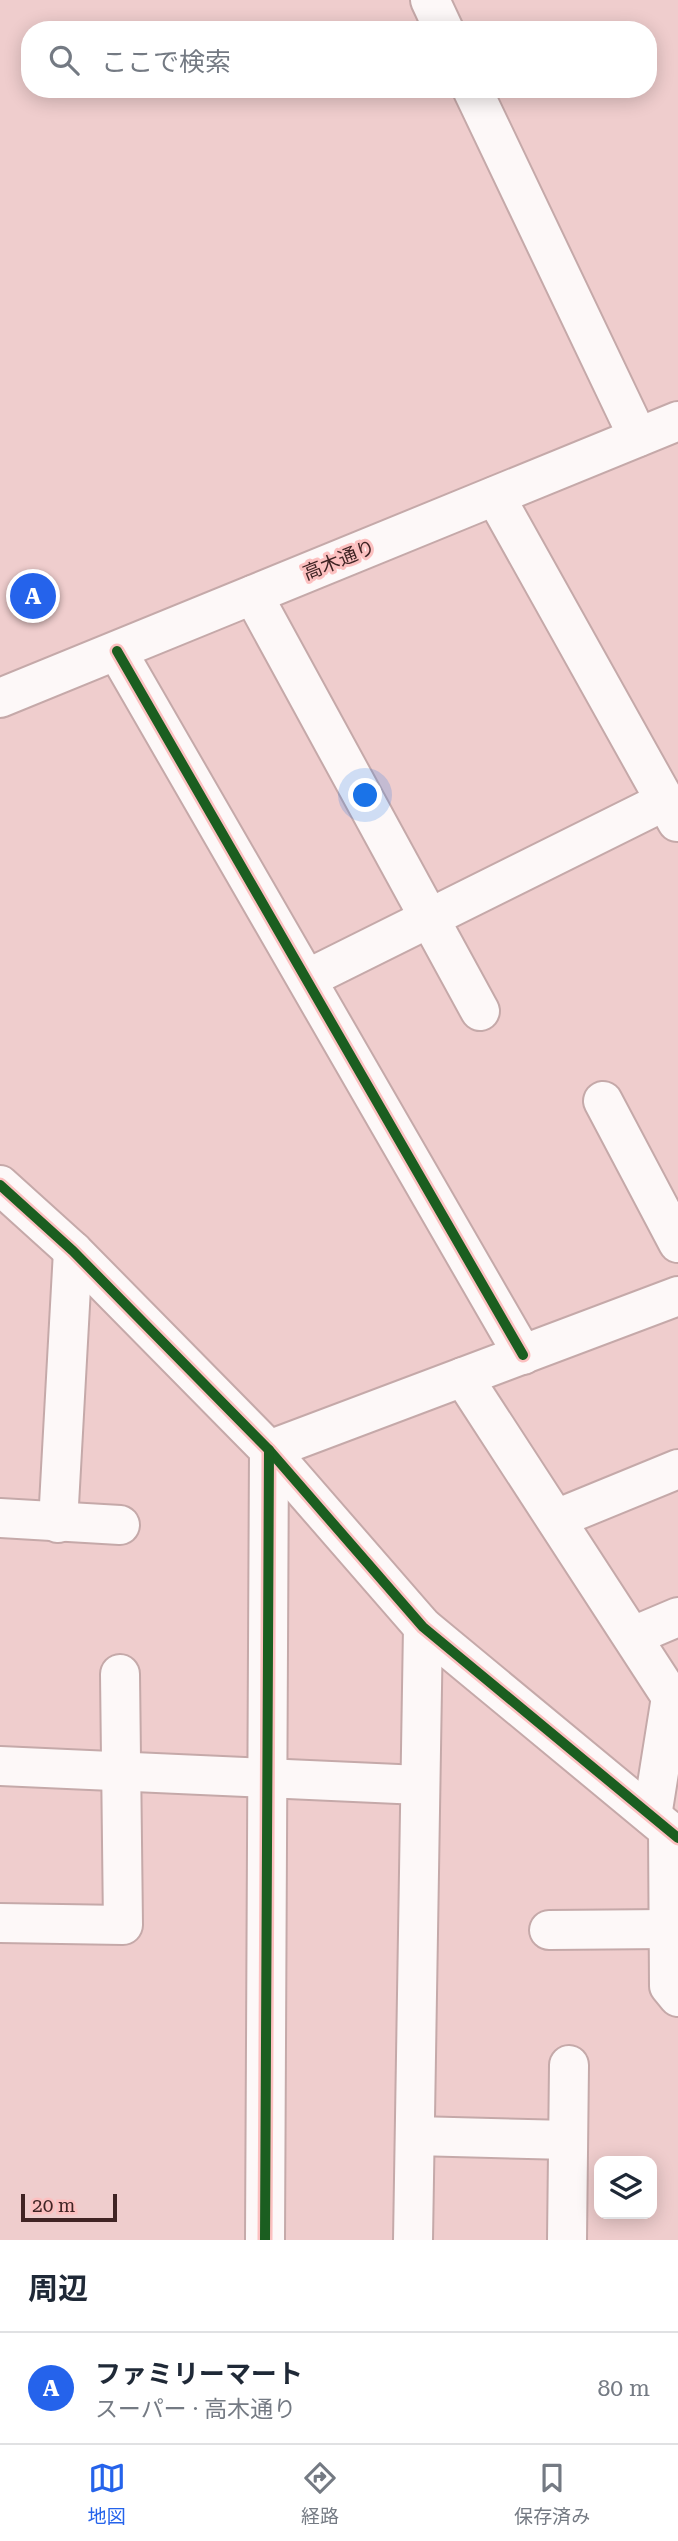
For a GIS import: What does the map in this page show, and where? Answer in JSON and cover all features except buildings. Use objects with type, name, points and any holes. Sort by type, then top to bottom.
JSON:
[{"type":"street","points":[[430,0],[440,21]]},
{"type":"street","points":[[476,98],[638,437]]},
{"type":"street","name":"高木通り","points":[[0,698],[678,421]]},
{"type":"street","points":[[307,979],[429,918],[672,813],[495,496]]},
{"type":"street","points":[[253,595],[480,1011]]},
{"type":"street","points":[[117,651],[523,1354]]},
{"type":"street","points":[[603,1101],[678,1243]]},
{"type":"street","points":[[0,1185],[72,1251],[269,1450],[423,1627],[539,1726],[666,1828]]},
{"type":"street","points":[[58,1523],[72,1251]]},
{"type":"street","points":[[269,1450],[678,1296]]},
{"type":"street","points":[[463,1377],[671,1697],[666,1828],[666,1929],[669,1986],[678,1997]]},
{"type":"street","points":[[265,2240],[269,1450]]},
{"type":"street","points":[[556,1520],[678,1469]]},
{"type":"street","points":[[0,1518],[120,1525]]},
{"type":"street","points":[[633,1636],[678,1617]]},
{"type":"street","points":[[413,2240],[423,1627]]},
{"type":"street","points":[[0,1923],[123,1925],[120,1674]]},
{"type":"street","points":[[0,1766],[420,1785]]},
{"type":"street","points":[[549,1930],[666,1929]]},
{"type":"street","points":[[567,2240],[569,2065]]},
{"type":"street","points":[[415,2136],[568,2140]]},
{"type":"cycle path","points":[[117,651],[523,1355]]},
{"type":"cycle path","points":[[0,1185],[73,1251],[269,1450],[423,1627],[678,1838]]},
{"type":"cycle path","points":[[265,2240],[269,1450]]},
{"type":"place","name":"ファミリーマート","points":[[33,596]]}]
